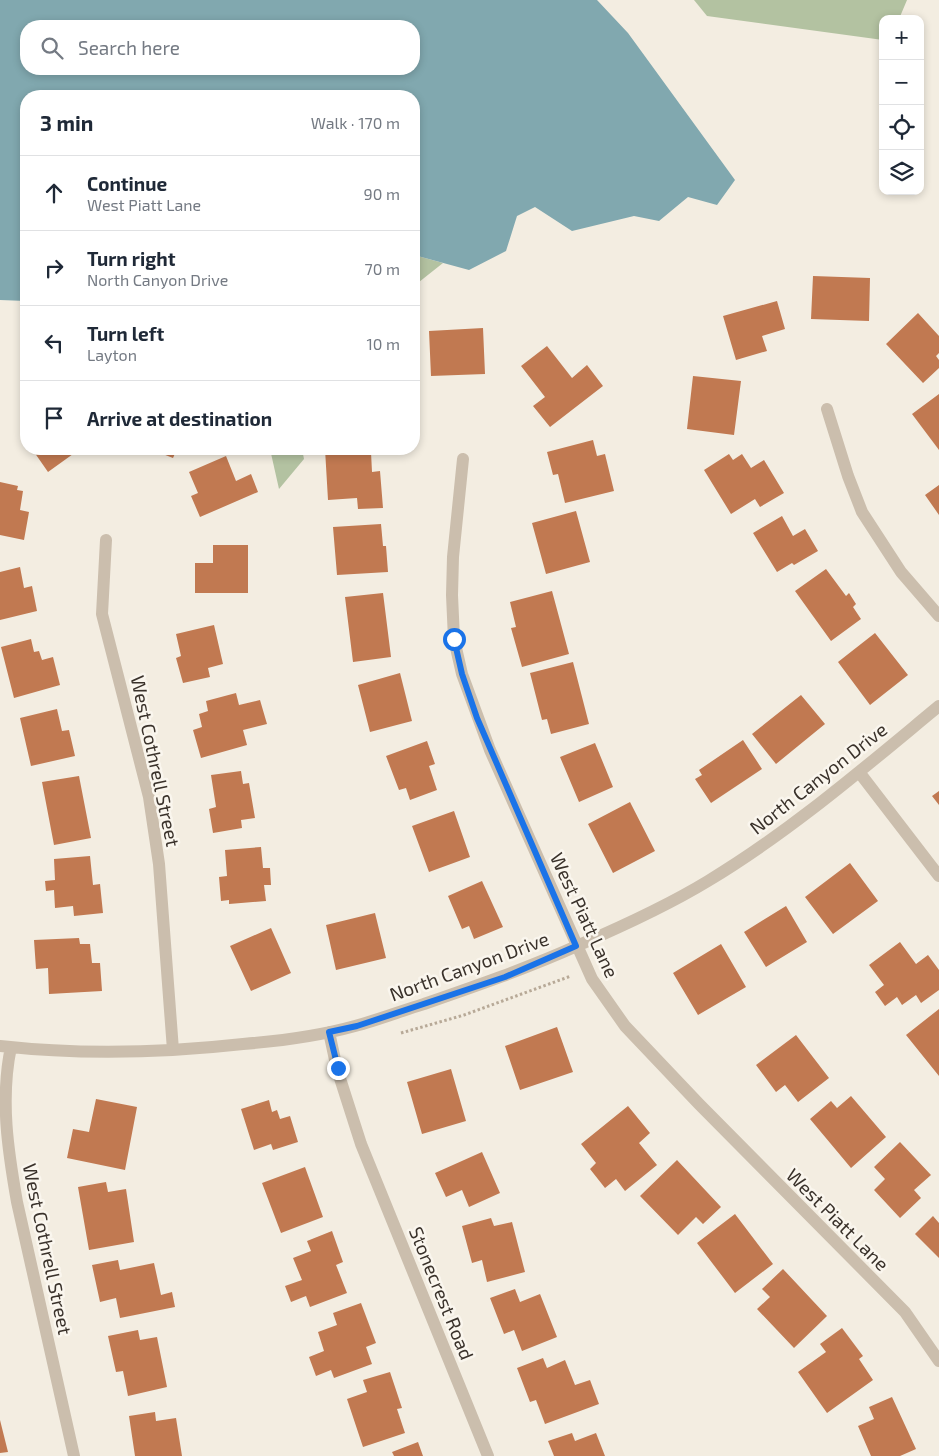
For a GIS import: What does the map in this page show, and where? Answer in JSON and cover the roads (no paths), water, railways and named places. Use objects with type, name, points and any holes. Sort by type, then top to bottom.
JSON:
[{"type":"street","points":[[827,409],[848,476],[862,512],[901,572],[939,616]]},
{"type":"street","name":"West Piatt Lane","points":[[463,460],[453,557],[452,595],[454,639],[462,674],[490,750],[592,979],[625,1026],[699,1104],[905,1312],[939,1360]]},
{"type":"street","name":"West Cothrell Street","points":[[106,540],[102,614],[149,797],[159,864],[173,1050]]},
{"type":"street","name":"North Canyon Drive","points":[[6,1047],[79,1051],[173,1050],[264,1042],[357,1026],[505,977],[671,903],[708,881],[748,855],[859,772],[939,706]]},
{"type":"street","points":[[859,772],[939,876]]},
{"type":"street","name":"Stonecrest Road","points":[[329,1032],[361,1144],[488,1456]]},
{"type":"street","name":"West Cothrell Street","points":[[6,1047],[6,1115],[10,1160],[17,1202],[74,1456]]},
{"type":"water","points":[[0,0],[597,0],[628,33],[735,180],[717,205],[688,197],[659,221],[634,216],[572,231],[535,207],[517,216],[506,251],[469,270],[420,257],[420,90],[20,90],[20,301],[0,300]]}]
